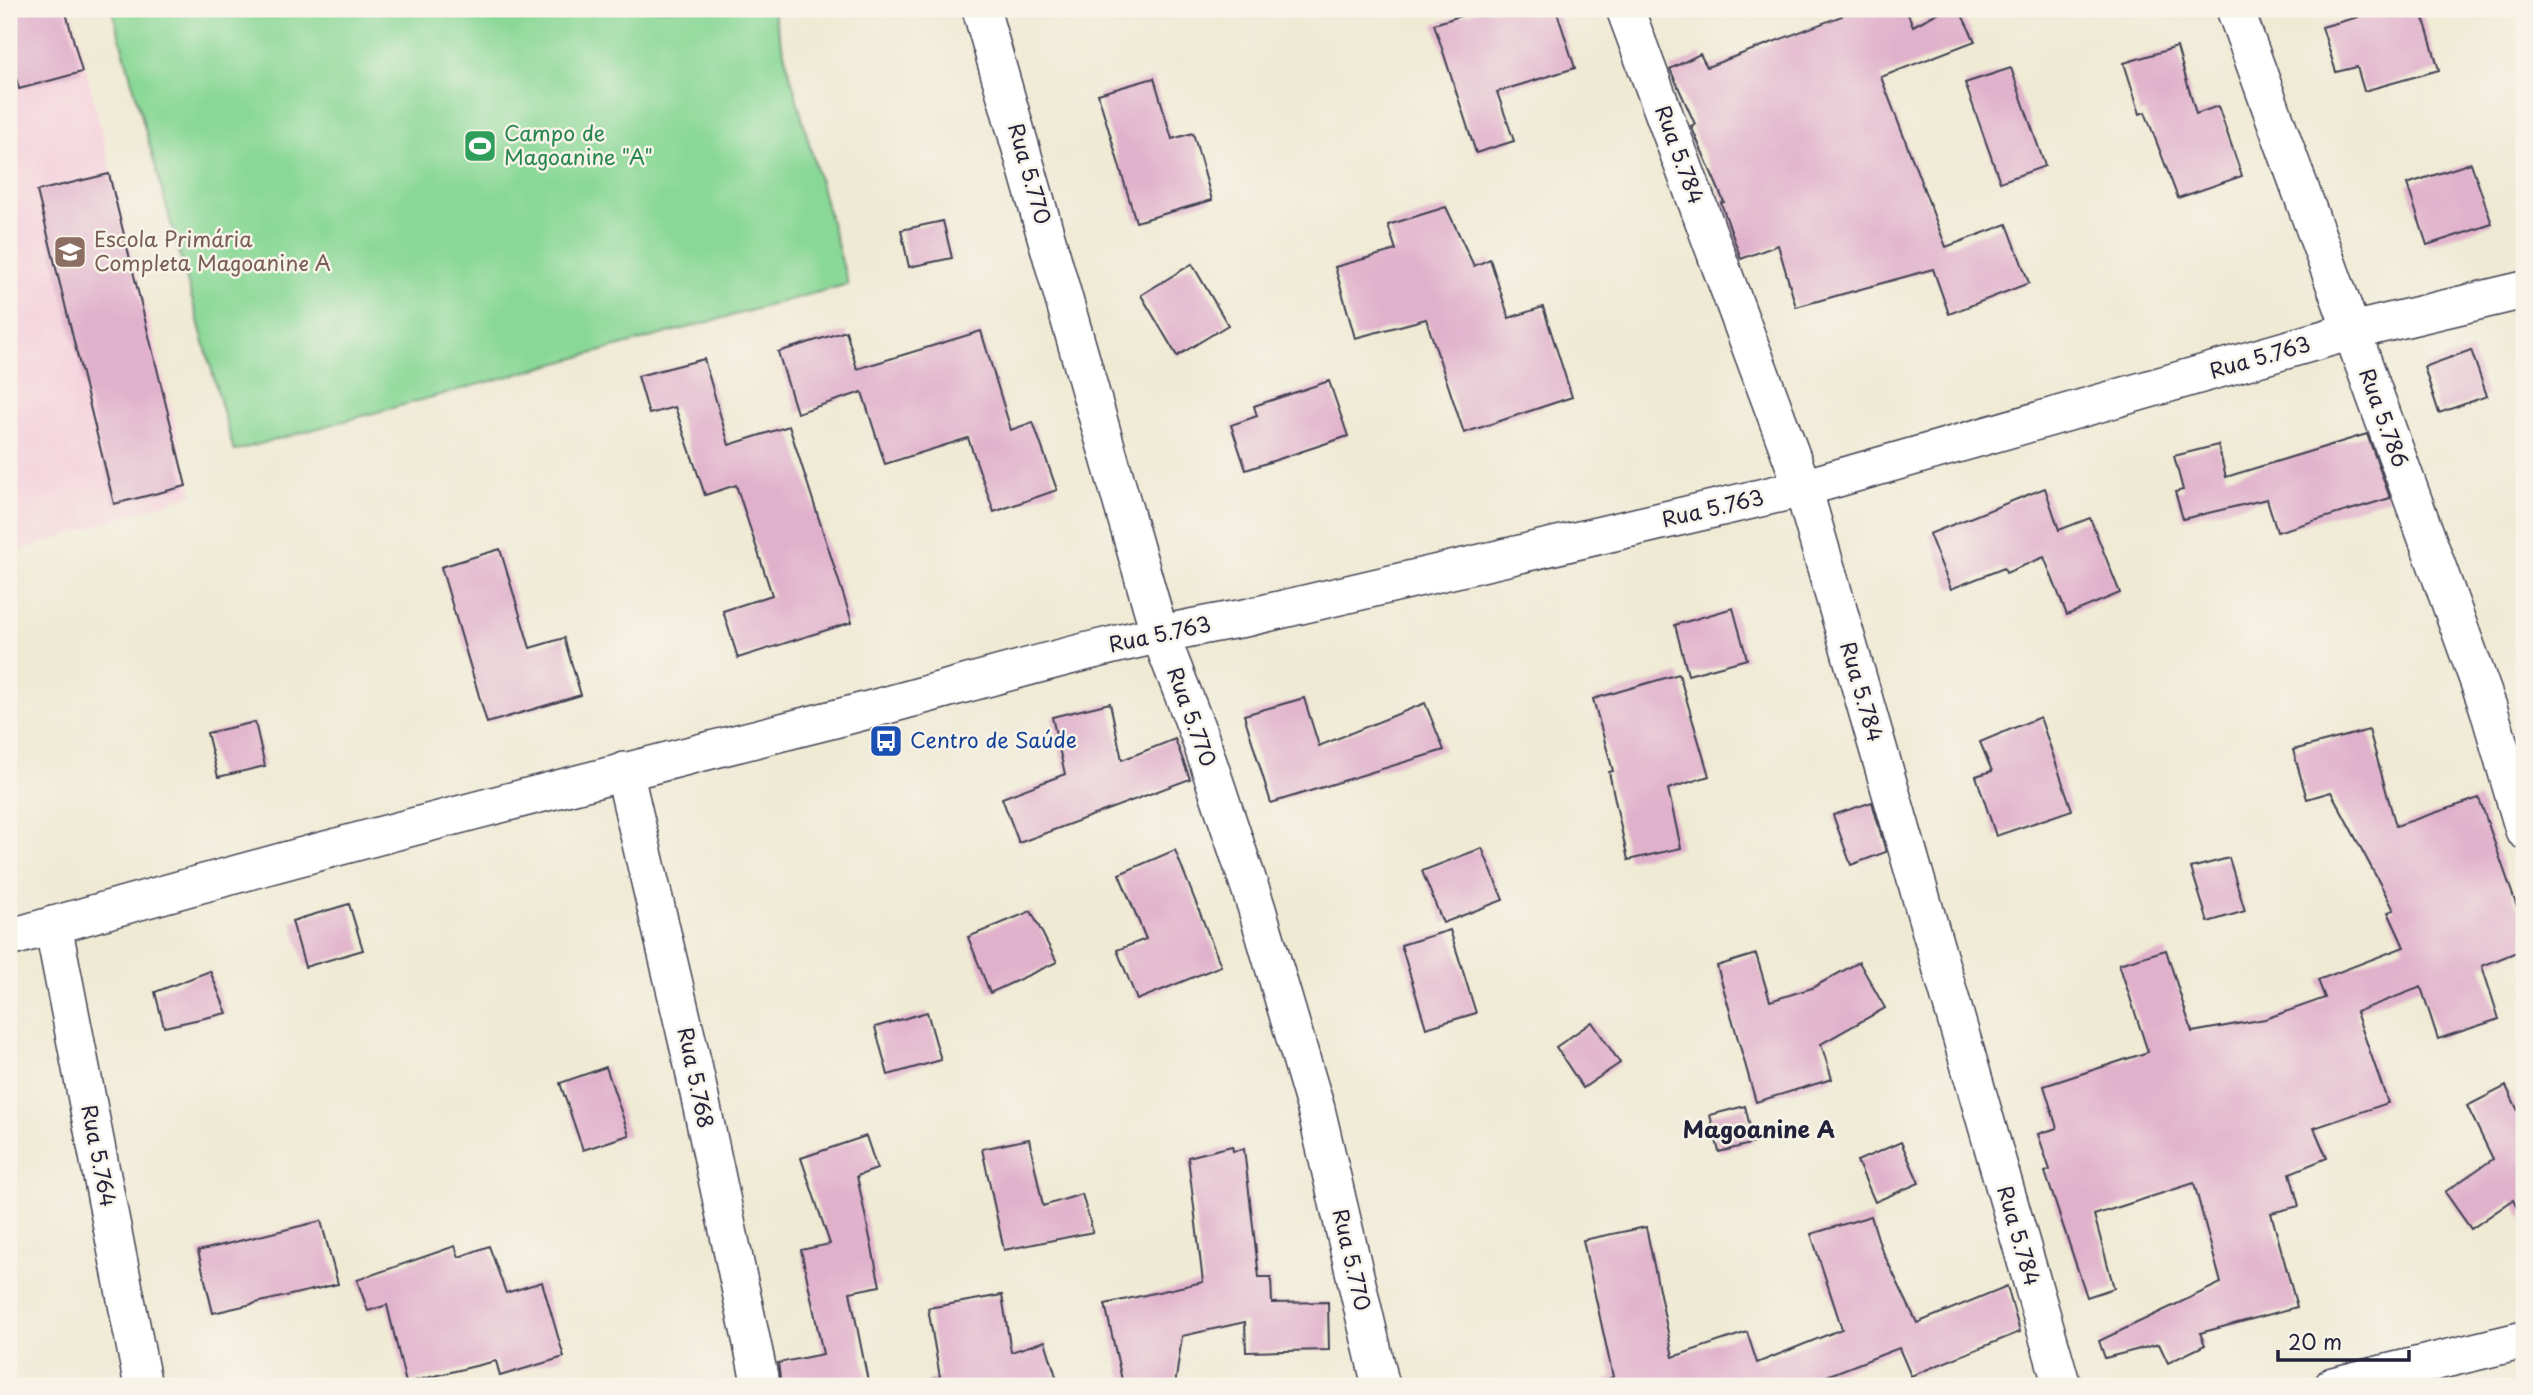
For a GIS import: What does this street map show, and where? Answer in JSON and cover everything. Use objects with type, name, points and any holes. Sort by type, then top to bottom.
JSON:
[{"type":"street","name":"Rua 5.770","points":[[981,9],[1159,632],[1199,735],[1256,906],[1309,1084],[1381,1386]]},
{"type":"street","name":"Rua 5.784","points":[[1625,9],[1803,488],[2062,1386]]},
{"type":"street","name":"Rua 5.786","points":[[2235,9],[2487,707],[2524,830]]},
{"type":"street","name":"Rua 5.763","points":[[9,938],[624,771],[896,703],[1159,632],[1245,618],[1803,488],[2351,331],[2524,290]]},
{"type":"street","name":"Rua 5.768","points":[[624,771],[693,1065],[761,1386]]},
{"type":"street","name":"Rua 5.764","points":[[53,925],[143,1386]]},
{"type":"street","points":[[2333,1386],[2524,1340]]},
{"type":"shaded area","name":"Escola Primária Completa Magoanine A","points":[[9,9],[71,9],[193,494],[9,554]]},
{"type":"green space","name":"Campo de Magoanine \"A\"","points":[[112,9],[772,9],[848,284],[234,451]]},
{"type":"building","points":[[9,9],[65,9],[82,72],[19,89],[9,51]]},
{"type":"building","points":[[1483,9],[1556,9],[1575,68],[1497,92],[1514,141],[1476,153],[1434,24]]},
{"type":"building","points":[[1840,9],[1906,9],[1913,26],[1945,9],[1959,9],[1975,41],[1881,77],[1946,247],[2007,224],[2029,283],[1949,314],[1933,269],[1796,307],[1778,245],[1741,259],[1721,203],[1724,202],[1691,126],[1695,124],[1670,69],[1700,54],[1707,67],[1842,16]]},
{"type":"building","points":[[2356,9],[2421,9],[2439,70],[2364,91],[2357,67],[2336,72],[2322,27],[2358,17]]},
{"type":"building","points":[[2177,47],[2196,114],[2218,106],[2242,176],[2178,198],[2145,112],[2140,114],[2124,63]]},
{"type":"building","points":[[2011,68],[2045,166],[2000,182],[1965,83]]},
{"type":"building","points":[[1154,78],[1172,139],[1193,133],[1212,200],[1136,222],[1098,94]]},
{"type":"building","points":[[2471,163],[2492,224],[2427,245],[2407,184]]},
{"type":"building","points":[[109,174],[186,486],[114,504],[37,191]]},
{"type":"building","points":[[1446,207],[1474,266],[1490,259],[1509,318],[1543,307],[1572,397],[1464,433],[1426,319],[1355,338],[1335,267],[1396,250],[1388,225]]},
{"type":"building","points":[[943,221],[952,258],[909,267],[901,230]]},
{"type":"building","points":[[1192,264],[1228,325],[1177,356],[1141,295]]},
{"type":"building","points":[[846,331],[857,369],[981,331],[1011,430],[1033,422],[1057,490],[994,512],[968,438],[885,464],[862,392],[797,413],[778,352]]},
{"type":"building","points":[[2471,350],[2487,396],[2439,413],[2424,367]]},
{"type":"building","points":[[704,359],[729,445],[789,426],[852,622],[738,658],[723,611],[772,595],[736,485],[705,495],[675,407],[649,414],[638,376]]},
{"type":"building","points":[[1329,381],[1348,436],[1246,470],[1231,425],[1257,416],[1254,406]]},
{"type":"building","points":[[2367,434],[2390,498],[2277,532],[2267,499],[2183,519],[2175,492],[2183,490],[2174,456],[2218,445],[2226,477]]},
{"type":"building","points":[[2045,488],[2059,530],[2090,518],[2120,593],[2067,615],[2044,557],[2006,573],[2004,568],[1951,589],[1929,534]]},
{"type":"building","points":[[500,549],[530,648],[564,638],[581,695],[487,723],[441,567]]},
{"type":"building","points":[[1733,608],[1747,659],[1688,675],[1675,625]]},
{"type":"building","points":[[1679,674],[1709,776],[1668,789],[1681,848],[1628,860],[1609,772],[1613,771],[1593,699]]},
{"type":"building","points":[[1304,698],[1319,746],[1425,703],[1444,750],[1271,803],[1244,715]]},
{"type":"building","points":[[1110,703],[1122,760],[1175,739],[1190,779],[1019,843],[1002,798],[1065,774],[1052,717]]},
{"type":"building","points":[[2040,717],[2072,810],[1996,836],[1976,776],[1992,771],[1980,742]]},
{"type":"building","points":[[255,722],[265,766],[218,777],[207,733]]},
{"type":"building","points":[[2369,730],[2396,826],[2479,798],[2517,907],[2524,904],[2524,949],[2482,966],[2499,1019],[2438,1039],[2421,987],[2356,1012],[2388,1103],[2314,1128],[2327,1158],[2290,1173],[2299,1206],[2271,1213],[2297,1307],[2200,1333],[2205,1345],[2168,1363],[2159,1344],[2105,1358],[2099,1341],[2221,1283],[2194,1183],[2094,1215],[2114,1288],[2087,1297],[2045,1172],[2050,1170],[2038,1134],[2057,1128],[2044,1086],[2148,1052],[2119,964],[2166,950],[2192,1032],[2265,1019],[2325,998],[2318,980],[2404,947],[2388,912],[2394,910],[2331,792],[2307,799],[2293,750]]},
{"type":"building","points":[[1872,802],[1886,852],[1851,865],[1833,815]]},
{"type":"building","points":[[1482,848],[1503,900],[1443,923],[1422,871]]},
{"type":"building","points":[[1175,850],[1221,966],[1137,1000],[1117,950],[1146,939],[1119,874]]},
{"type":"building","points":[[2229,858],[2245,911],[2208,922],[2191,868]]},
{"type":"building","points":[[349,904],[363,950],[305,967],[292,921]]},
{"type":"building","points":[[1031,911],[1057,962],[990,993],[968,937]]},
{"type":"building","points":[[1450,930],[1476,1013],[1426,1028],[1401,945]]},
{"type":"building","points":[[1756,954],[1770,1001],[1812,988],[1859,962],[1885,1008],[1821,1044],[1832,1079],[1756,1102],[1717,966]]},
{"type":"building","points":[[210,971],[227,1013],[164,1027],[155,992]]},
{"type":"building","points":[[927,1012],[941,1060],[888,1075],[875,1027]]},
{"type":"building","points":[[1592,1022],[1620,1063],[1583,1088],[1556,1047]]},
{"type":"building","points":[[606,1067],[629,1135],[583,1150],[560,1083]]},
{"type":"building","points":[[2506,1086],[2524,1123],[2524,1222],[2513,1200],[2471,1229],[2445,1192],[2493,1159],[2467,1106]]},
{"type":"building","points":[[1745,1106],[1754,1143],[1719,1152],[1710,1115]]},
{"type":"building","points":[[866,1136],[877,1169],[857,1176],[880,1286],[850,1292],[869,1386],[781,1386],[778,1363],[823,1354],[801,1250],[830,1244],[801,1158]]},
{"type":"building","points":[[1029,1139],[1043,1206],[1082,1194],[1093,1232],[1004,1250],[982,1149]]},
{"type":"building","points":[[1901,1142],[1919,1183],[1875,1202],[1857,1161]]},
{"type":"building","points":[[1232,1146],[1233,1151],[1244,1149],[1259,1277],[1271,1277],[1272,1303],[1328,1302],[1329,1350],[1246,1352],[1245,1322],[1182,1336],[1175,1386],[1122,1380],[1105,1304],[1203,1282],[1188,1157]]},
{"type":"building","points":[[1871,1216],[1881,1248],[1917,1323],[2007,1286],[2020,1332],[1911,1376],[1899,1348],[1801,1386],[1607,1386],[1606,1380],[1613,1377],[1583,1240],[1646,1227],[1673,1357],[1747,1332],[1757,1363],[1842,1329],[1811,1234]]},
{"type":"building","points":[[321,1221],[338,1284],[213,1313],[198,1251]]},
{"type":"building","points":[[455,1246],[459,1257],[489,1246],[506,1293],[542,1282],[564,1357],[500,1376],[496,1361],[406,1383],[387,1305],[368,1311],[357,1280]]},
{"type":"building","points":[[1002,1295],[1011,1352],[1045,1341],[1059,1386],[930,1386],[929,1380],[940,1377],[928,1308]]},
{"type":"place","name":"Campo de Magoanine \"A\"","points":[[480,146]]},
{"type":"place","name":"Escola Primária Completa Magoanine A","points":[[70,252]]},
{"type":"place","name":"Centro de Saúde","points":[[886,741]]},
{"type":"district","name":"Magoanine A","points":[[1759,1130]]}]
